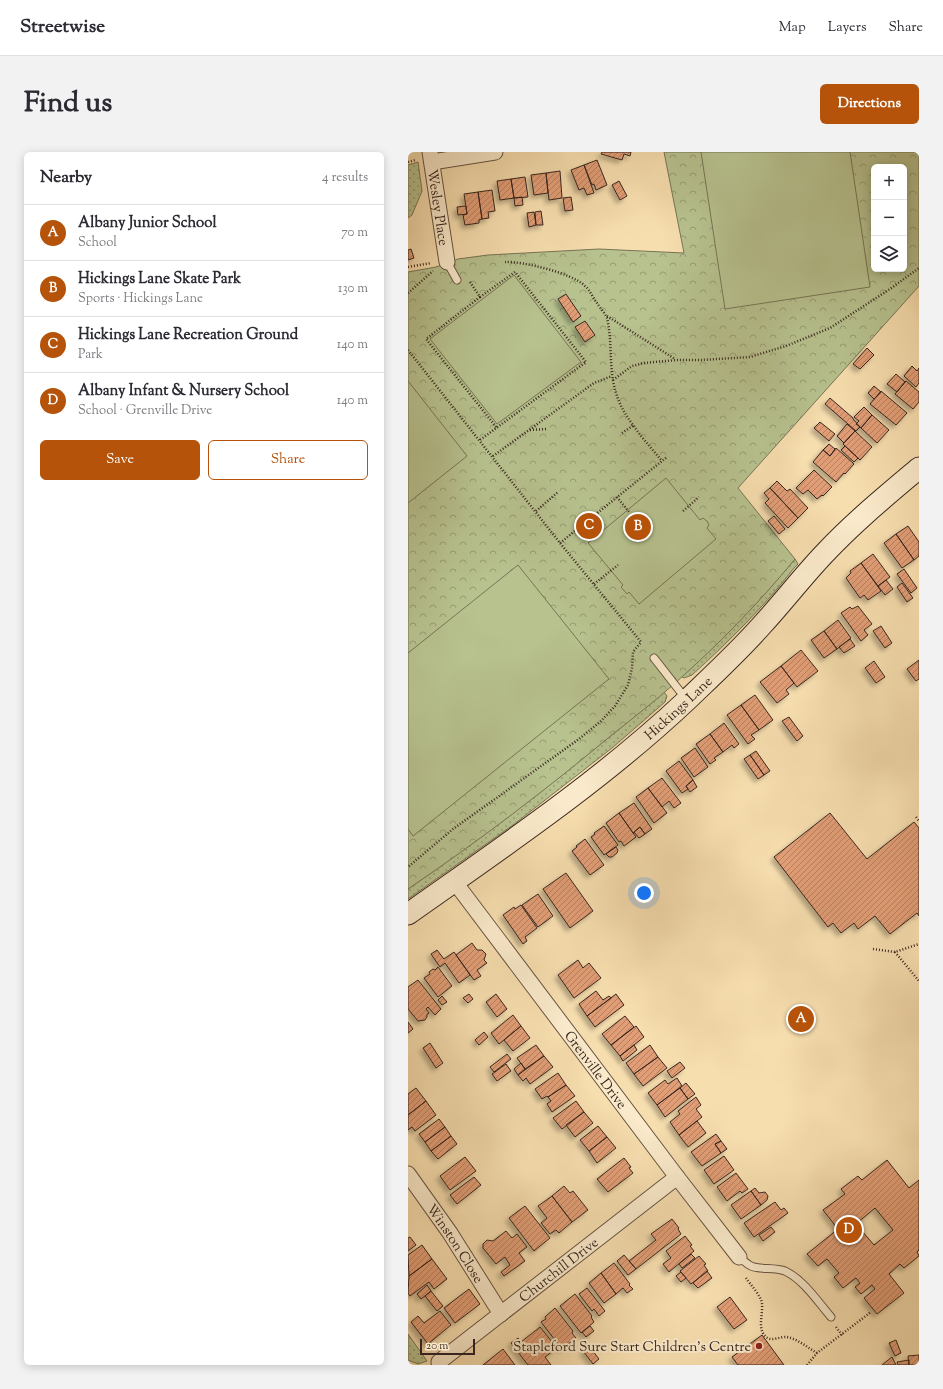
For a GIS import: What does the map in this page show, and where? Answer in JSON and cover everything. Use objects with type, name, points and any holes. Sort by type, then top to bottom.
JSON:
[{"type":"main road","name":"Hickings Lane","points":[[408,914],[507,846],[628,753],[686,700],[761,626],[826,552],[865,515],[919,468]]},
{"type":"street","points":[[431,157],[494,152]]},
{"type":"street","name":"Wesley Place","points":[[431,157],[447,262]]},
{"type":"street","name":"Grenville Drive","points":[[454,881],[739,1257]]},
{"type":"street","name":"Winston Close","points":[[408,1174],[450,1233],[502,1314]]},
{"type":"street","name":"Churchill Drive","points":[[439,1362],[677,1177]]},
{"type":"lane","points":[[447,262],[457,280]]},
{"type":"lane","points":[[654,658],[686,700]]},
{"type":"lane","points":[[739,1257],[752,1267],[781,1270],[793,1276],[803,1284],[831,1317]]},
{"type":"path","points":[[408,267],[447,262]]},
{"type":"path","points":[[408,292],[435,269],[447,262]]},
{"type":"path","points":[[504,262],[530,264],[576,279],[585,286],[606,316],[676,360]]},
{"type":"path","points":[[493,456],[594,383],[613,378],[632,366],[644,363],[676,360],[750,357],[786,346],[830,328],[890,289],[919,268]]},
{"type":"path","points":[[480,440],[497,428],[586,362],[515,272],[426,339],[497,428]]},
{"type":"path","points":[[469,282],[480,297]]},
{"type":"path","points":[[606,316],[610,335],[610,361],[617,398],[634,426],[662,461]]},
{"type":"path","points":[[408,350],[560,543],[641,642],[632,652],[632,668],[630,678],[615,706],[601,721],[580,739],[453,830],[408,867]]},
{"type":"path","points":[[622,433],[634,426]]},
{"type":"path","points":[[529,430],[546,429]]},
{"type":"path","points":[[560,543],[667,457]]},
{"type":"path","points":[[536,511],[558,492]]},
{"type":"path","points":[[617,497],[629,512]]},
{"type":"path","points":[[683,511],[699,497]]},
{"type":"path","points":[[605,501],[605,506]]},
{"type":"path","points":[[594,584],[618,565]]},
{"type":"path","points":[[916,817],[919,821]]},
{"type":"path","points":[[872,949],[896,952],[919,944]]},
{"type":"path","points":[[896,952],[918,979]]},
{"type":"path","points":[[742,1273],[762,1302],[762,1329],[765,1336],[773,1339],[789,1337],[817,1353]]},
{"type":"path","points":[[807,1365],[817,1353],[871,1312]]},
{"type":"green space","points":[[664,152],[919,152],[919,286],[738,488],[795,559],[737,624],[690,670],[659,697],[563,775],[461,852],[408,889],[408,272],[436,267],[458,259],[488,255],[599,249],[684,253]]},
{"type":"green space","points":[[701,152],[850,152],[870,287],[725,309]]},
{"type":"green space","points":[[418,162],[422,191],[412,215],[408,218],[408,165]]},
{"type":"green space","points":[[514,275],[581,362],[497,424],[430,339]]},
{"type":"green space","points":[[408,381],[467,456],[408,503]]},
{"type":"green space","points":[[666,478],[700,520],[703,518],[707,521],[709,525],[707,528],[716,539],[639,604],[629,592],[627,594],[621,587],[623,585],[588,543]]},
{"type":"green space","points":[[795,559],[798,564],[745,624],[692,675],[684,678],[682,677],[761,598]]},
{"type":"green space","points":[[518,565],[609,679],[413,836],[408,829],[408,653]]},
{"type":"green space","points":[[664,692],[667,696],[665,702],[612,748],[513,825],[408,899],[408,889],[538,794]]},
{"type":"green space","points":[[408,1334],[427,1361],[418,1364],[408,1360]]},
{"type":"building","points":[[602,152],[631,152],[630,156],[624,154],[622,160],[601,154]]},
{"type":"building","points":[[597,160],[607,185],[596,190],[594,184],[592,185],[584,165]]},
{"type":"building","points":[[584,165],[594,193],[587,195],[584,188],[579,190],[571,170]]},
{"type":"building","points":[[560,171],[562,198],[549,200],[546,173]]},
{"type":"building","points":[[546,173],[548,193],[534,195],[531,175]]},
{"type":"building","points":[[525,177],[528,197],[514,198],[511,179]]},
{"type":"building","points":[[511,179],[514,198],[500,200],[497,181]]},
{"type":"building","points":[[619,181],[627,196],[620,200],[612,185]]},
{"type":"building","points":[[492,190],[495,211],[488,212],[489,218],[482,219],[478,192]]},
{"type":"building","points":[[478,192],[482,219],[479,220],[479,223],[465,225],[463,215],[467,214],[464,194]]},
{"type":"building","points":[[522,197],[523,205],[515,206],[514,198]]},
{"type":"building","points":[[571,197],[573,210],[565,211],[563,198]]},
{"type":"building","points":[[466,206],[467,214],[458,215],[457,207]]},
{"type":"building","points":[[541,211],[543,225],[536,225],[535,212]]},
{"type":"building","points":[[534,212],[536,225],[529,227],[527,213]]},
{"type":"building","points":[[411,249],[414,258],[408,260],[408,250]]},
{"type":"building","points":[[566,294],[581,316],[573,322],[558,299]]},
{"type":"building","points":[[585,321],[595,335],[585,342],[575,327]]},
{"type":"building","points":[[867,348],[874,355],[860,369],[853,364]]},
{"type":"building","points":[[912,366],[917,371],[919,368],[919,383],[916,387],[904,376]]},
{"type":"building","points":[[896,374],[905,382],[897,392],[887,384]]},
{"type":"building","points":[[906,381],[919,392],[919,402],[913,409],[895,394]]},
{"type":"building","points":[[874,386],[881,392],[874,399],[868,393]]},
{"type":"building","points":[[881,391],[907,413],[896,425],[870,404]]},
{"type":"building","points":[[830,398],[853,418],[860,427],[856,431],[825,404]]},
{"type":"building","points":[[864,407],[872,415],[861,428],[856,424],[859,421],[854,417]]},
{"type":"building","points":[[872,415],[889,430],[877,443],[861,428]]},
{"type":"building","points":[[820,422],[835,434],[829,441],[814,428]]},
{"type":"building","points":[[847,424],[855,431],[844,443],[837,436]]},
{"type":"building","points":[[855,431],[872,447],[860,460],[843,444]]},
{"type":"building","points":[[829,444],[835,449],[830,456],[823,450]]},
{"type":"building","points":[[845,446],[858,458],[854,462],[841,450]]},
{"type":"building","points":[[836,448],[854,464],[836,482],[813,462],[823,450],[830,456]]},
{"type":"building","points":[[814,470],[832,487],[823,496],[822,495],[817,499],[808,490],[803,494],[796,488]]},
{"type":"building","points":[[777,481],[787,491],[790,489],[808,508],[798,518],[770,488]]},
{"type":"building","points":[[770,488],[798,518],[788,528],[765,503],[769,499],[764,493]]},
{"type":"building","points":[[774,516],[785,529],[779,534],[768,521]]},
{"type":"building","points":[[908,526],[919,542],[919,556],[914,560],[896,534]]},
{"type":"building","points":[[896,534],[914,560],[902,568],[884,543]]},
{"type":"building","points":[[873,554],[890,577],[878,586],[861,563]]},
{"type":"building","points":[[861,563],[881,591],[868,600],[864,595],[860,598],[846,578],[851,573],[850,571]]},
{"type":"building","points":[[904,569],[917,588],[911,593],[897,574]]},
{"type":"building","points":[[886,580],[893,589],[885,595],[878,586]]},
{"type":"building","points":[[902,583],[913,598],[907,602],[897,587]]},
{"type":"building","points":[[858,606],[872,624],[864,630],[868,635],[861,641],[841,613],[850,607],[852,609]]},
{"type":"building","points":[[838,620],[851,638],[837,649],[824,631]]},
{"type":"building","points":[[881,626],[892,643],[885,648],[873,631]]},
{"type":"building","points":[[824,631],[837,649],[824,658],[811,640]]},
{"type":"building","points":[[850,639],[855,646],[844,653],[839,647]]},
{"type":"building","points":[[801,650],[818,671],[797,687],[781,666]]},
{"type":"building","points":[[919,660],[919,679],[916,681],[907,669]]},
{"type":"building","points":[[874,661],[885,677],[876,683],[865,668]]},
{"type":"building","points":[[781,666],[794,683],[786,690],[789,694],[777,703],[760,682]]},
{"type":"building","points":[[755,695],[773,720],[759,730],[741,705]]},
{"type":"building","points":[[741,705],[759,730],[751,735],[755,739],[748,744],[727,715]]},
{"type":"building","points":[[789,717],[803,736],[797,741],[782,721]]},
{"type":"building","points":[[724,723],[739,744],[734,748],[732,745],[723,752],[710,734]]},
{"type":"building","points":[[710,734],[723,752],[714,758],[716,760],[710,764],[696,744]]},
{"type":"building","points":[[695,748],[708,767],[694,777],[681,758]]},
{"type":"building","points":[[756,751],[770,771],[764,775],[750,755]]},
{"type":"building","points":[[750,755],[764,775],[758,779],[744,759]]},
{"type":"building","points":[[679,761],[693,780],[686,786],[688,789],[682,793],[666,771]]},
{"type":"building","points":[[662,778],[681,803],[674,808],[669,801],[662,807],[648,788]]},
{"type":"building","points":[[693,780],[697,787],[690,792],[686,786]]},
{"type":"building","points":[[648,788],[667,813],[654,823],[636,797]]},
{"type":"building","points":[[634,803],[652,829],[645,834],[640,827],[633,833],[619,813]]},
{"type":"building","points":[[619,813],[636,837],[624,846],[621,841],[619,842],[606,823]]},
{"type":"building","points":[[830,813],[867,859],[914,822],[919,828],[919,916],[917,913],[890,934],[875,916],[858,929],[854,923],[841,933],[833,923],[828,927],[774,857]]},
{"type":"building","points":[[604,826],[618,845],[604,855],[591,837]]},
{"type":"building","points":[[640,827],[645,834],[639,838],[634,832]]},
{"type":"building","points":[[585,839],[604,865],[590,875],[572,851]]},
{"type":"building","points":[[616,847],[618,850],[617,853],[612,857],[609,857],[606,854]]},
{"type":"building","points":[[566,873],[593,911],[570,928],[543,889]]},
{"type":"building","points":[[538,894],[553,916],[538,927],[522,905]]},
{"type":"building","points":[[521,905],[537,928],[525,937],[527,941],[523,944],[503,915],[514,907],[515,909]]},
{"type":"building","points":[[472,943],[477,950],[482,950],[486,954],[484,960],[487,963],[477,970],[481,976],[474,980],[456,955]]},
{"type":"building","points":[[437,950],[444,959],[454,952],[470,975],[459,983],[445,963],[440,967],[431,954]]},
{"type":"building","points":[[578,960],[583,968],[589,963],[601,978],[574,998],[558,975]]},
{"type":"building","points":[[438,967],[452,986],[438,997],[424,978],[430,974],[429,972]]},
{"type":"building","points":[[418,980],[441,1009],[435,1015],[428,1007],[426,1009],[429,1013],[427,1014],[425,1020],[418,1021],[408,1009],[408,987]]},
{"type":"building","points":[[596,991],[603,1000],[609,996],[611,998],[587,1016],[579,1004]]},
{"type":"building","points":[[469,994],[473,999],[468,1003],[463,998]]},
{"type":"building","points":[[496,994],[507,1009],[497,1017],[486,1002]]},
{"type":"building","points":[[616,994],[624,1005],[595,1027],[587,1016]]},
{"type":"building","points":[[442,996],[447,1002],[442,1005],[438,1000]]},
{"type":"building","points":[[513,1015],[521,1026],[499,1044],[491,1033]]},
{"type":"building","points":[[625,1016],[634,1027],[611,1045],[602,1034]]},
{"type":"building","points":[[408,1022],[413,1029],[408,1033]]},
{"type":"building","points":[[521,1026],[530,1038],[513,1051],[504,1040]]},
{"type":"building","points":[[636,1026],[644,1037],[620,1056],[611,1045]]},
{"type":"building","points":[[484,1032],[488,1037],[479,1045],[475,1040]]},
{"type":"building","points":[[430,1043],[443,1063],[436,1068],[423,1048]]},
{"type":"building","points":[[536,1045],[544,1056],[525,1069],[517,1058]]},
{"type":"building","points":[[634,1045],[637,1050],[623,1061],[620,1056]]},
{"type":"building","points":[[650,1045],[658,1057],[634,1074],[626,1063]]},
{"type":"building","points":[[507,1054],[511,1059],[494,1072],[490,1067]]},
{"type":"building","points":[[544,1056],[553,1067],[530,1084],[526,1078],[523,1081],[518,1075]]},
{"type":"building","points":[[658,1057],[667,1068],[643,1086],[634,1074]]},
{"type":"building","points":[[680,1062],[685,1068],[672,1078],[667,1071]]},
{"type":"building","points":[[521,1063],[525,1069],[518,1075],[514,1069]]},
{"type":"building","points":[[506,1064],[511,1071],[497,1081],[492,1074]]},
{"type":"building","points":[[558,1073],[566,1085],[548,1097],[547,1096],[542,1099],[535,1089]]},
{"type":"building","points":[[677,1078],[682,1086],[657,1105],[648,1093],[665,1080],[668,1084]]},
{"type":"building","points":[[686,1083],[695,1094],[688,1099],[680,1088]]},
{"type":"building","points":[[566,1085],[575,1096],[552,1112],[547,1104],[551,1101],[548,1097]]},
{"type":"building","points":[[416,1088],[426,1101],[408,1115],[408,1094]]},
{"type":"building","points":[[680,1088],[688,1099],[665,1117],[657,1105]]},
{"type":"building","points":[[696,1097],[701,1105],[696,1109],[702,1117],[679,1135],[670,1122],[680,1114],[678,1111]]},
{"type":"building","points":[[426,1101],[436,1115],[415,1131],[412,1127],[408,1130],[408,1115]]},
{"type":"building","points":[[576,1101],[584,1112],[562,1129],[553,1118]]},
{"type":"building","points":[[584,1112],[593,1123],[575,1137],[566,1125]]},
{"type":"building","points":[[439,1119],[445,1127],[425,1142],[419,1134]]},
{"type":"building","points":[[697,1121],[706,1133],[688,1147],[679,1135]]},
{"type":"building","points":[[598,1126],[607,1137],[589,1151],[580,1140]]},
{"type":"building","points":[[445,1127],[451,1136],[431,1151],[425,1142]]},
{"type":"building","points":[[716,1134],[721,1141],[715,1144],[721,1153],[702,1166],[691,1152]]},
{"type":"building","points":[[451,1136],[457,1144],[438,1159],[431,1151]]},
{"type":"building","points":[[607,1137],[616,1148],[597,1163],[589,1151]]},
{"type":"building","points":[[721,1141],[727,1149],[721,1153],[715,1144]]},
{"type":"building","points":[[724,1156],[734,1170],[714,1184],[704,1170]]},
{"type":"building","points":[[465,1157],[476,1171],[450,1190],[440,1176]]},
{"type":"building","points":[[624,1158],[631,1167],[629,1168],[633,1173],[608,1192],[597,1179]]},
{"type":"building","points":[[887,1160],[909,1188],[919,1180],[919,1250],[917,1252],[919,1256],[904,1268],[900,1264],[889,1274],[904,1293],[877,1314],[864,1298],[875,1289],[872,1285],[861,1294],[855,1287],[860,1283],[856,1278],[843,1288],[834,1277],[839,1273],[827,1259],[818,1266],[807,1254],[838,1229],[823,1210],[845,1194],[841,1189],[858,1176],[862,1180]],"holes":[[[875,1208],[893,1230],[874,1245],[856,1224]]]},
{"type":"building","points":[[736,1173],[748,1189],[742,1193],[740,1191],[727,1201],[717,1187]]},
{"type":"building","points":[[474,1177],[481,1185],[457,1204],[450,1195]]},
{"type":"building","points":[[564,1186],[570,1193],[573,1191],[588,1210],[572,1222],[552,1196]]},
{"type":"building","points":[[755,1188],[759,1193],[765,1192],[768,1196],[767,1200],[761,1205],[751,1191]]},
{"type":"building","points":[[751,1191],[761,1205],[741,1219],[731,1205]]},
{"type":"building","points":[[552,1196],[572,1222],[559,1233],[556,1230],[550,1234],[541,1223],[547,1218],[538,1206]]},
{"type":"building","points":[[775,1202],[781,1210],[784,1208],[788,1213],[754,1237],[744,1223]]},
{"type":"building","points":[[525,1206],[550,1238],[534,1251],[509,1218]]},
{"type":"building","points":[[672,1219],[679,1228],[678,1229],[681,1234],[636,1269],[629,1261],[656,1240],[651,1234]]},
{"type":"building","points":[[771,1227],[775,1232],[763,1241],[759,1235]]},
{"type":"building","points":[[506,1231],[512,1238],[517,1234],[527,1247],[519,1253],[525,1261],[504,1276],[501,1272],[510,1265],[505,1257],[496,1264],[483,1248],[483,1244],[487,1240],[493,1241]]},
{"type":"building","points":[[685,1236],[692,1245],[690,1246],[694,1251],[669,1272],[663,1264],[671,1258],[666,1251]]},
{"type":"building","points":[[410,1237],[416,1245],[408,1251],[408,1238]]},
{"type":"building","points":[[422,1245],[432,1259],[409,1276],[408,1255]]},
{"type":"building","points":[[691,1254],[695,1258],[682,1268],[679,1264]]},
{"type":"building","points":[[624,1255],[636,1269],[628,1275],[617,1261]]},
{"type":"building","points":[[699,1256],[706,1264],[704,1265],[708,1271],[691,1284],[680,1271]]},
{"type":"building","points":[[432,1259],[447,1279],[434,1289],[429,1282],[410,1296],[408,1293],[409,1276]]},
{"type":"building","points":[[614,1263],[633,1289],[627,1293],[623,1288],[616,1294],[601,1273]]},
{"type":"building","points":[[707,1271],[712,1278],[698,1288],[693,1283]]},
{"type":"building","points":[[681,1272],[686,1278],[681,1282],[676,1276]]},
{"type":"building","points":[[601,1273],[616,1294],[604,1303],[589,1283]]},
{"type":"building","points":[[427,1285],[431,1291],[421,1299],[417,1294]]},
{"type":"building","points":[[587,1288],[605,1311],[599,1316],[594,1309],[592,1311],[579,1294]]},
{"type":"building","points":[[469,1289],[480,1304],[455,1323],[444,1308]]},
{"type":"building","points":[[431,1291],[443,1306],[437,1311],[425,1296]]},
{"type":"building","points":[[575,1294],[592,1316],[591,1317],[594,1322],[581,1333],[560,1306]]},
{"type":"building","points":[[730,1297],[747,1320],[734,1329],[717,1307]]},
{"type":"building","points":[[555,1308],[573,1331],[572,1333],[576,1338],[562,1349],[541,1322],[546,1319],[545,1317]]},
{"type":"building","points":[[440,1311],[451,1325],[428,1344],[411,1322],[418,1316],[424,1323]]},
{"type":"building","points":[[590,1326],[594,1331],[586,1337],[582,1332]]},
{"type":"building","points":[[540,1327],[557,1348],[545,1357],[551,1365],[528,1365],[511,1343],[518,1338],[521,1342]]},
{"type":"building","name":"Stapleford Sure Start Children's Centre","points":[[762,1335],[784,1365],[738,1365],[732,1357]]},
{"type":"building","points":[[896,1340],[901,1353],[895,1356],[889,1343]]},
{"type":"building","points":[[589,1346],[599,1359],[593,1364],[583,1351]]},
{"type":"building","points":[[503,1349],[515,1365],[483,1365]]},
{"type":"building","points":[[919,1355],[919,1365],[909,1365],[908,1356]]},
{"type":"building","points":[[892,1357],[896,1365],[882,1365]]},
{"type":"building","points":[[909,1360],[909,1365],[898,1365],[897,1362]]},
{"type":"place","name":"Hickings Lane Recreation Ground","points":[[589,526]]},
{"type":"place","name":"Hickings Lane Skate Park","points":[[638,527]]},
{"type":"place","name":"Albany Junior School","points":[[801,1019]]},
{"type":"place","name":"Albany Infant & Nursery School","points":[[849,1230]]},
{"type":"place","name":"Stapleford Sure Start Children's Centre","points":[[759,1346]]}]
